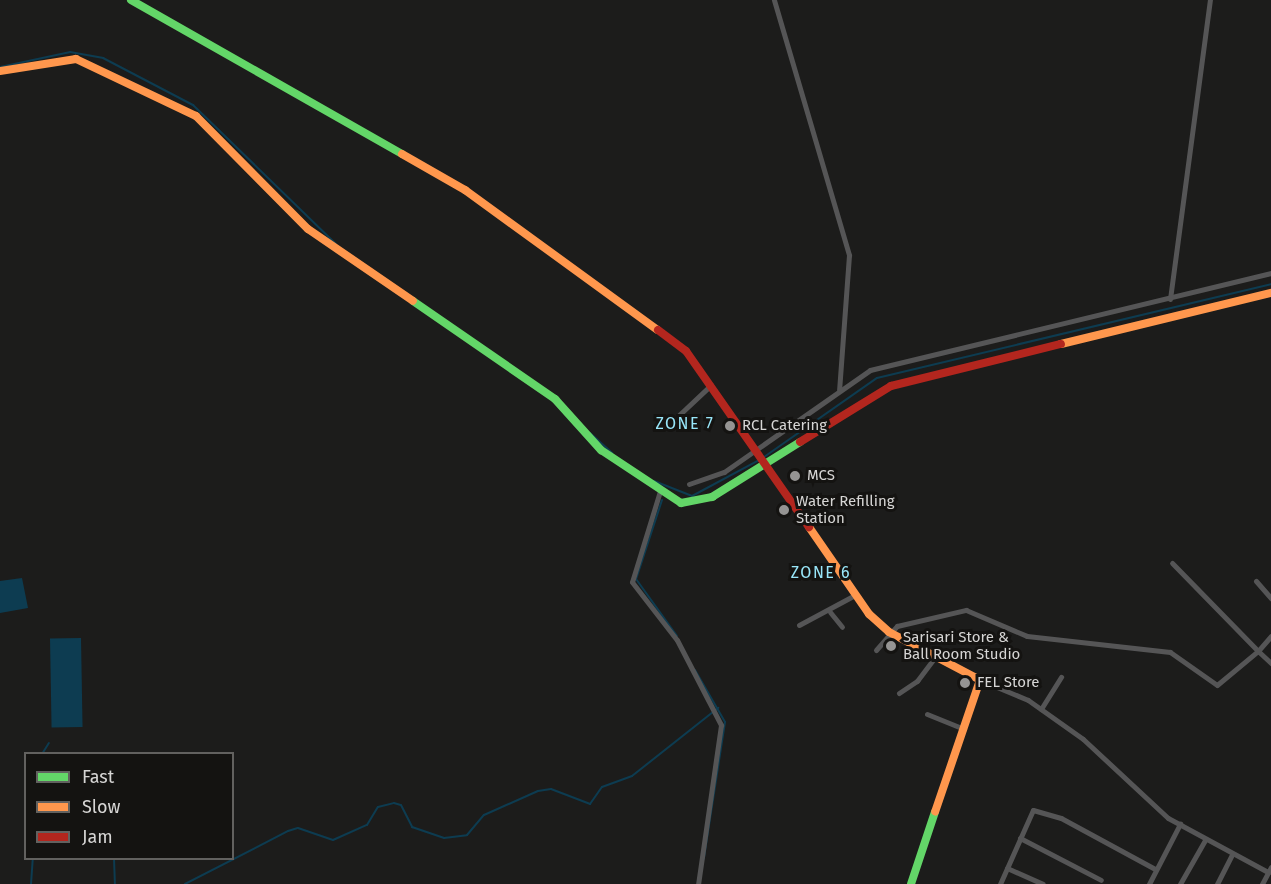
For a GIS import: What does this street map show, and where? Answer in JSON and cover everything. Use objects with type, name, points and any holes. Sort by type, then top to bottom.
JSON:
[{"type":"street","points":[[131,0],[465,190],[662,332],[686,351],[712,384],[763,456],[855,595],[890,632],[980,680],[1041,709],[1180,824],[1232,854],[1270,870],[1262,884]]},
{"type":"street","points":[[774,0],[849,255],[839,390]]},
{"type":"street","points":[[1170,298],[1210,0]]},
{"type":"street","points":[[0,71],[76,59],[196,116],[308,229],[555,399],[601,450],[681,503],[698,503],[763,456],[839,390],[870,370],[920,355],[1271,273]]},
{"type":"street","points":[[689,484],[710,480],[763,456],[891,386],[1271,293]]},
{"type":"street","points":[[679,415],[712,384]]},
{"type":"street","points":[[660,491],[632,582],[677,640],[718,715],[698,884]]},
{"type":"street","points":[[1172,563],[1271,663]]},
{"type":"street","points":[[1256,581],[1271,598]]},
{"type":"street","points":[[799,625],[830,612],[855,595]]},
{"type":"street","points":[[876,650],[890,632],[908,622],[966,610],[1026,636],[1170,652],[1217,684],[1258,651],[1271,636]]},
{"type":"street","points":[[830,612],[842,627]]},
{"type":"street","points":[[899,693],[917,681],[935,657]]},
{"type":"street","points":[[1041,709],[1061,677]]},
{"type":"street","points":[[911,884],[980,680]]},
{"type":"street","points":[[927,714],[963,729]]},
{"type":"street","points":[[1000,884],[1033,810],[1040,810],[1155,869]]},
{"type":"street","points":[[1149,884],[1180,824]]},
{"type":"street","points":[[1020,838],[1101,880]]},
{"type":"street","points":[[1180,884],[1205,840]]},
{"type":"street","points":[[1217,884],[1232,854]]},
{"type":"street","points":[[1007,868],[1043,884]]},
{"type":"water","points":[[22,578],[28,608],[0,613],[0,581]]},
{"type":"water","points":[[81,638],[83,727],[52,728],[50,639]]},
{"type":"waterway","points":[[0,67],[70,52],[103,58],[193,105],[336,244]]},
{"type":"waterway","points":[[764,457],[877,378],[1271,284]]},
{"type":"waterway","points":[[590,433],[612,453]]},
{"type":"waterway","points":[[654,481],[692,496],[759,460]]},
{"type":"waterway","points":[[662,500],[636,579],[677,636]]},
{"type":"waterway","points":[[695,670],[725,722],[704,858]]},
{"type":"waterway","points":[[234,859],[298,828],[333,840],[367,825],[378,807],[394,803],[401,805],[412,827],[444,838],[467,835],[484,815],[538,791],[551,789],[590,804],[602,787],[632,776],[718,708]]},
{"type":"waterway","points":[[43,752],[49,743]]},
{"type":"waterway","points":[[31,884],[33,860]]},
{"type":"waterway","points":[[114,860],[115,884]]},
{"type":"waterway","points":[[185,884],[232,860]]},
{"type":"traffic: fast","points":[[131,0],[402,154]]},
{"type":"traffic: fast","points":[[413,301],[555,399],[601,450],[681,503],[712,497],[800,442]]},
{"type":"traffic: fast","points":[[911,884],[935,812]]},
{"type":"traffic: slow","points":[[0,71],[76,59],[196,116],[308,229],[413,301]]},
{"type":"traffic: slow","points":[[402,154],[465,190],[658,330]]},
{"type":"traffic: slow","points":[[1061,344],[1271,293]]},
{"type":"traffic: slow","points":[[809,527],[869,614],[889,632],[980,680],[935,812]]},
{"type":"traffic: jam","points":[[658,330],[686,351],[809,527]]},
{"type":"traffic: jam","points":[[800,442],[891,386],[1061,344]]},
{"type":"place","name":"RCL Catering","points":[[730,426]]},
{"type":"place","name":"MCS","points":[[795,476]]},
{"type":"place","name":"Water Refilling Station","points":[[784,510]]},
{"type":"place","name":"Sarisari Store & Ball Room Studio","points":[[891,646]]},
{"type":"place","name":"FEL Store","points":[[965,683]]},
{"type":"district","name":"ZONE 7","points":[[685,424]]},
{"type":"district","name":"ZONE 6","points":[[821,573]]}]
